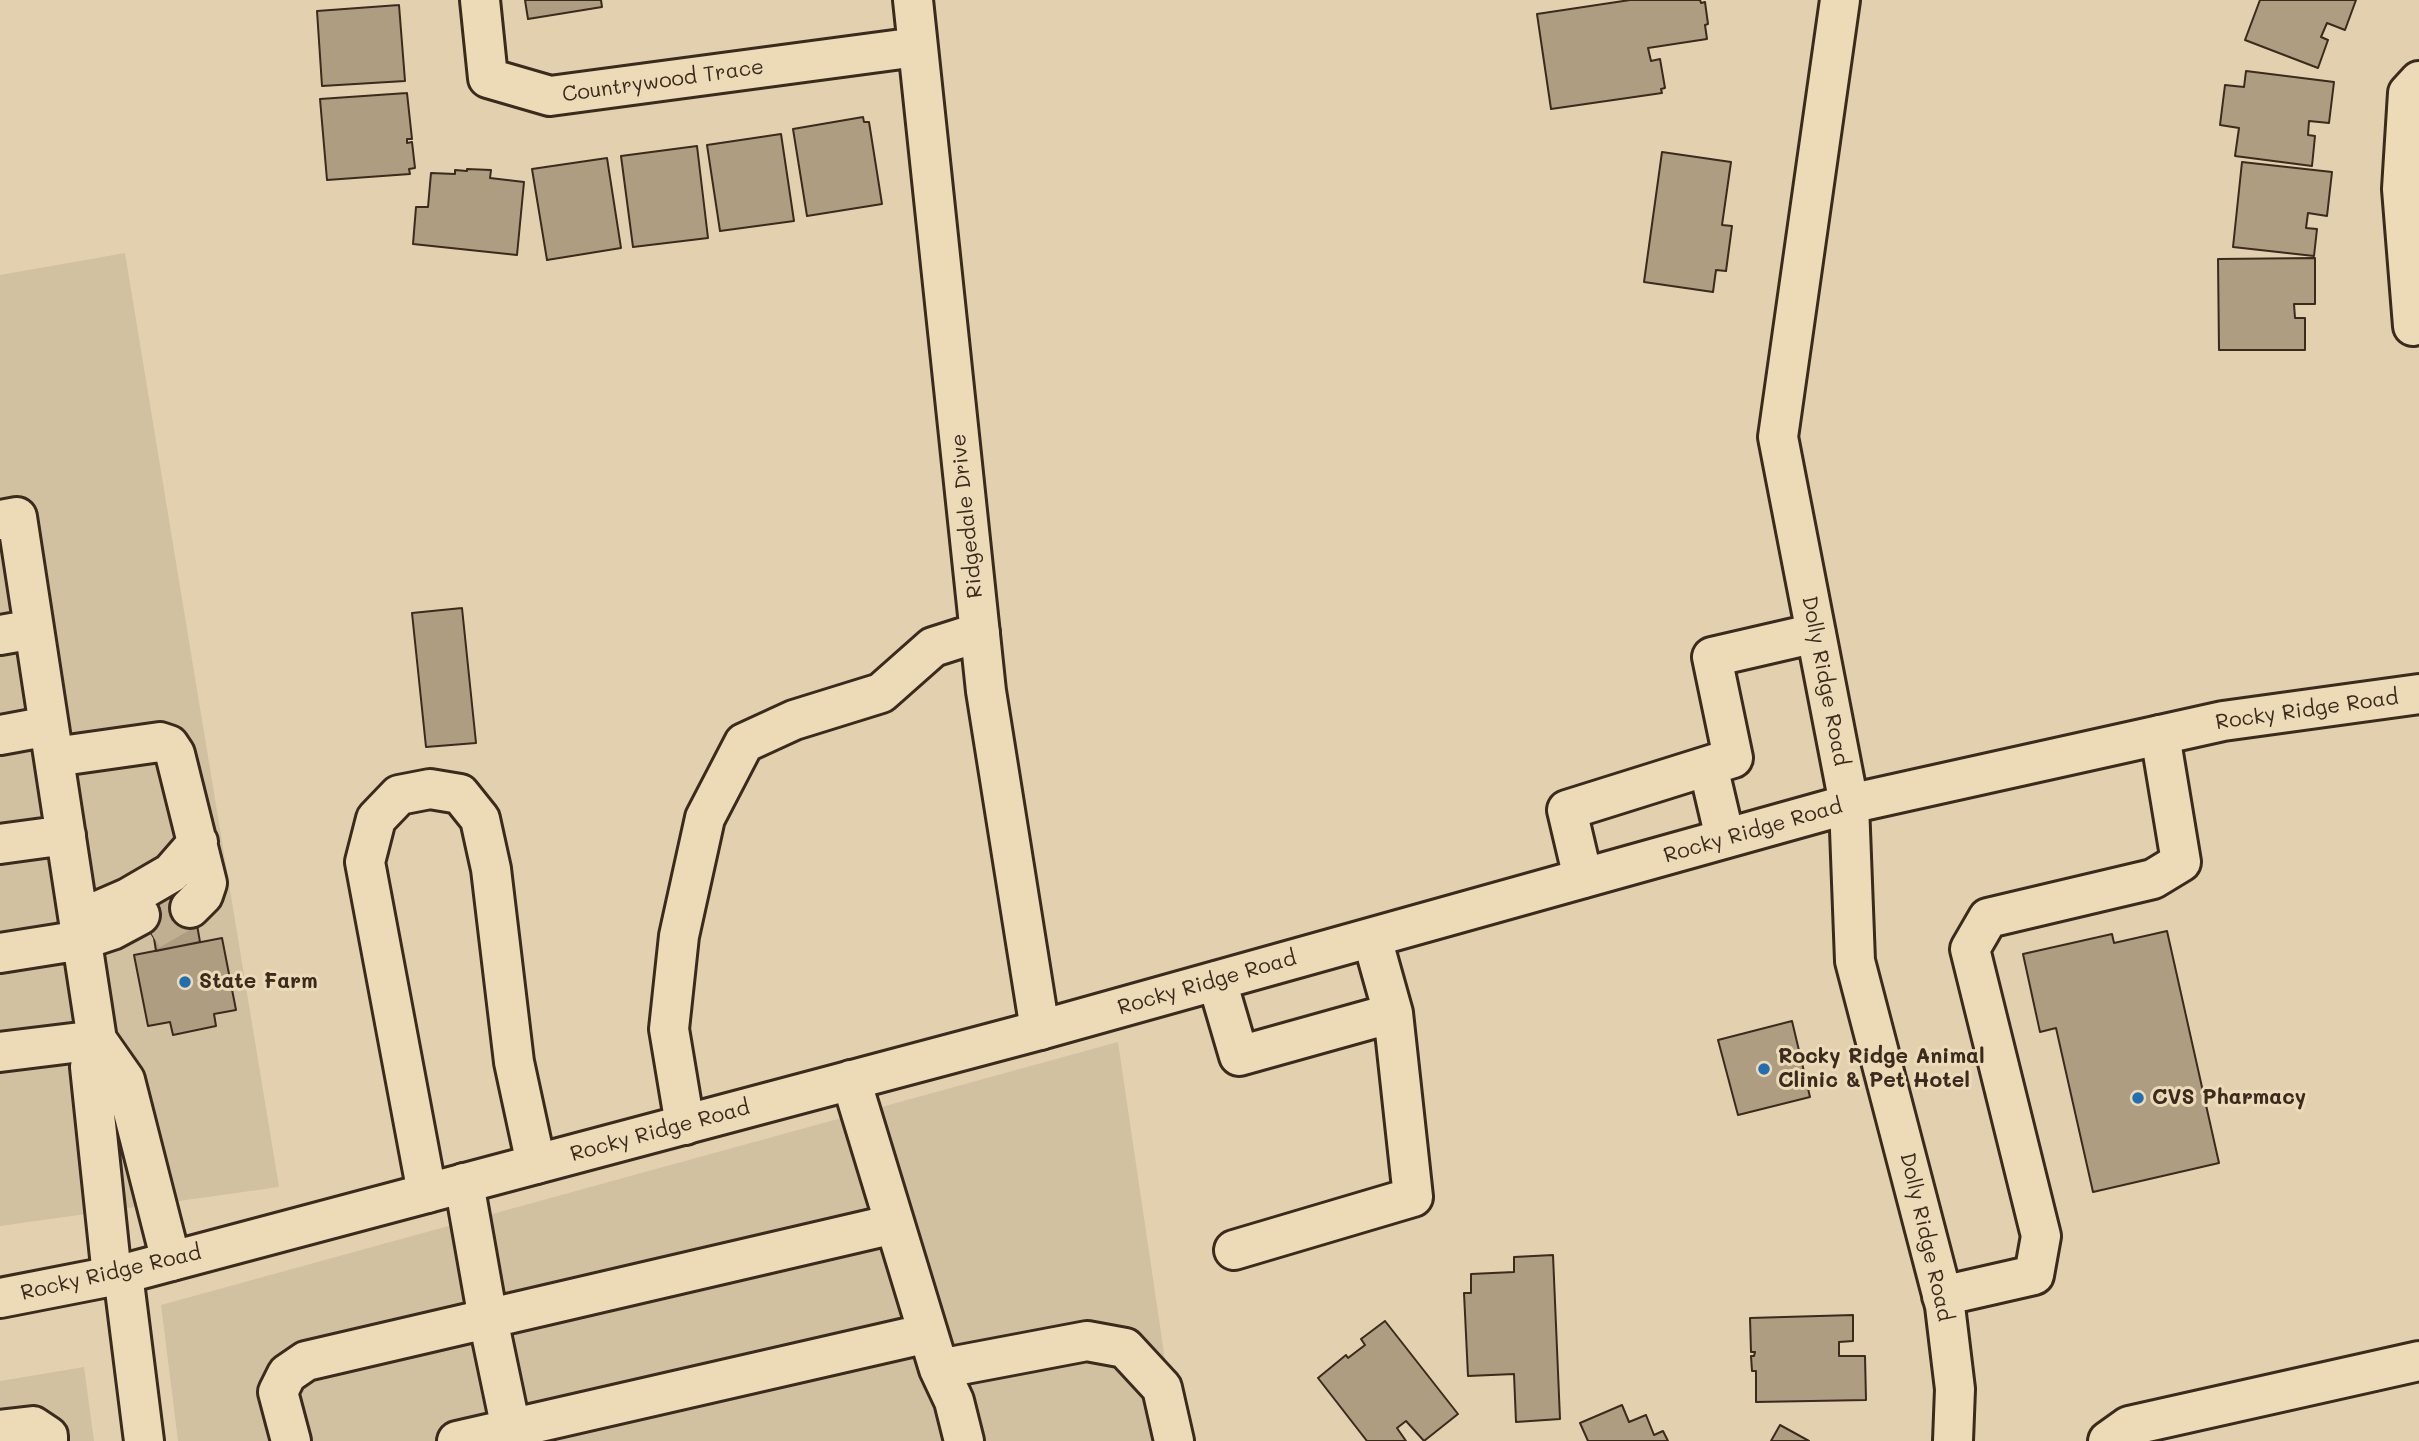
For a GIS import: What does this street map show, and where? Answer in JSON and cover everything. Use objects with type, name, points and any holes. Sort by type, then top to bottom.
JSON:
[{"type":"street","name":"Countrywood Trace","points":[[480,0],[488,78],[550,96],[918,47]]},
{"type":"street","name":"Ridgedale Drive","points":[[913,0],[986,691],[1040,1030]]},
{"type":"street","name":"Dolly Ridge Road","points":[[1840,0],[1778,438],[1849,803],[1855,961],[1942,1296],[1955,1389],[1953,1441]]},
{"type":"street","points":[[2413,326],[2402,188],[2408,93],[2419,81]]},
{"type":"street","points":[[8,518],[17,632],[52,742],[97,1040],[90,1068],[144,1441]]},
{"type":"street","points":[[685,1125],[669,1029],[679,936],[705,818],[744,743],[794,720],[881,694],[933,647],[980,632]]},
{"type":"street","points":[[1583,878],[1567,810],[1733,758],[1712,657],[1816,633]]},
{"type":"street","name":"Rocky Ridge Road","points":[[0,1298],[118,1275],[1040,1030],[1849,803],[2224,721],[2419,694]]},
{"type":"street","points":[[0,735],[52,742],[160,742],[169,745],[175,754],[207,883],[203,895],[185,900]]},
{"type":"street","points":[[1942,1296],[2034,1275],[2041,1236],[1970,949],[1988,918],[2153,879],[2181,862],[2160,735]]},
{"type":"street","points":[[1708,766],[1725,838]]},
{"type":"street","points":[[427,1193],[365,862],[376,818],[399,795],[430,789],[460,794],[480,819],[491,869],[514,1062],[536,1164]]},
{"type":"street","points":[[0,844],[66,835]]},
{"type":"street","points":[[82,939],[128,898],[171,873],[198,842]]},
{"type":"street","points":[[0,953],[82,939],[117,950],[145,923]]},
{"type":"street","points":[[1234,1250],[1413,1197],[1393,1013],[1372,937]]},
{"type":"street","points":[[1217,981],[1239,1056],[1393,1013]]},
{"type":"street","points":[[0,1052],[97,1040]]},
{"type":"street","points":[[97,1040],[125,1080],[172,1261]]},
{"type":"street","points":[[851,1080],[939,1369],[954,1401],[964,1441]]},
{"type":"street","points":[[464,1183],[510,1429]]},
{"type":"street","points":[[291,1441],[278,1392],[287,1374],[306,1361],[894,1224]]},
{"type":"street","points":[[457,1441],[928,1333]]},
{"type":"street","points":[[939,1369],[1087,1341],[1125,1348],[1162,1388],[1174,1441]]},
{"type":"street","points":[[2108,1441],[2129,1426],[2419,1362]]},
{"type":"street","points":[[0,1430],[33,1426],[48,1436],[48,1441]]},
{"type":"shaded area","points":[[125,253],[279,1187],[0,1226],[0,275]]},
{"type":"shaded area","points":[[1118,1042],[1177,1441],[178,1441],[161,1305]]},
{"type":"shaded area","points":[[84,1367],[94,1441],[0,1441],[0,1381]]},
{"type":"building","points":[[525,0],[601,0],[602,7],[528,19]]},
{"type":"building","points":[[1630,0],[1705,2],[1707,39],[1648,48],[1651,61],[1660,59],[1665,88],[1661,89],[1662,93],[1551,109],[1537,14]]},
{"type":"building","points":[[2260,0],[2356,0],[2345,30],[2327,23],[2321,37],[2328,40],[2318,68],[2245,40]]},
{"type":"building","points":[[399,5],[405,81],[322,86],[317,11]]},
{"type":"building","points":[[2246,71],[2334,82],[2329,123],[2309,121],[2308,135],[2315,136],[2312,166],[2235,156],[2239,128],[2220,125],[2225,85],[2244,87]]},
{"type":"building","points":[[407,93],[412,139],[407,139],[407,143],[412,142],[415,168],[409,169],[410,174],[327,180],[320,99]]},
{"type":"building","points":[[863,117],[864,122],[869,122],[882,204],[807,216],[793,129]]},
{"type":"building","points":[[781,134],[794,221],[720,231],[707,145]]},
{"type":"building","points":[[697,146],[708,238],[633,247],[621,156]]},
{"type":"building","points":[[1662,152],[1731,162],[1722,225],[1732,226],[1726,271],[1716,270],[1713,292],[1644,282]]},
{"type":"building","points":[[607,158],[621,248],[547,260],[532,169]]},
{"type":"building","points":[[2242,162],[2332,172],[2327,216],[2308,213],[2306,228],[2317,229],[2314,256],[2233,247]]},
{"type":"building","points":[[455,170],[491,170],[490,178],[524,182],[517,255],[413,244],[416,207],[428,207],[431,173],[455,174]]},
{"type":"building","points":[[2315,258],[2315,304],[2294,304],[2295,318],[2305,318],[2305,350],[2219,350],[2218,259]]},
{"type":"building","points":[[462,608],[476,743],[426,747],[412,613]]},
{"type":"building","points":[[169,875],[196,919],[200,942],[156,951],[154,938],[130,898]]},
{"type":"building","name":"CVS Pharmacy","points":[[2167,931],[2219,1163],[2093,1192],[2056,1028],[2040,1032],[2023,954],[2112,934],[2114,943]]},
{"type":"building","name":"State Farm","points":[[222,938],[236,1010],[214,1014],[216,1026],[173,1035],[170,1022],[148,1026],[134,955]]},
{"type":"building","name":"Rocky Ridge Animal Clinic & Pet Hotel","points":[[1792,1021],[1810,1097],[1738,1115],[1718,1040]]},
{"type":"building","points":[[1553,1255],[1560,1419],[1516,1422],[1514,1374],[1468,1376],[1464,1293],[1471,1293],[1471,1274],[1514,1272],[1514,1257]]},
{"type":"building","points":[[1853,1315],[1853,1341],[1839,1342],[1839,1356],[1865,1356],[1866,1400],[1756,1402],[1756,1371],[1752,1371],[1751,1356],[1754,1356],[1755,1352],[1751,1352],[1750,1318]]},
{"type":"building","points":[[1385,1321],[1458,1414],[1424,1441],[1406,1421],[1397,1428],[1406,1441],[1367,1441],[1318,1378],[1346,1355],[1348,1358],[1365,1345],[1361,1339]]},
{"type":"building","points":[[1622,1405],[1629,1422],[1646,1415],[1654,1435],[1663,1431],[1668,1441],[1588,1441],[1580,1423]]},
{"type":"building","points":[[1780,1425],[1809,1441],[1771,1441]]},
{"type":"tunnel","points":[[150,931],[190,908]]},
{"type":"place","name":"State Farm","points":[[185,982]]},
{"type":"place","name":"Rocky Ridge Animal Clinic & Pet Hotel","points":[[1764,1069]]},
{"type":"place","name":"CVS Pharmacy","points":[[2138,1098]]}]
